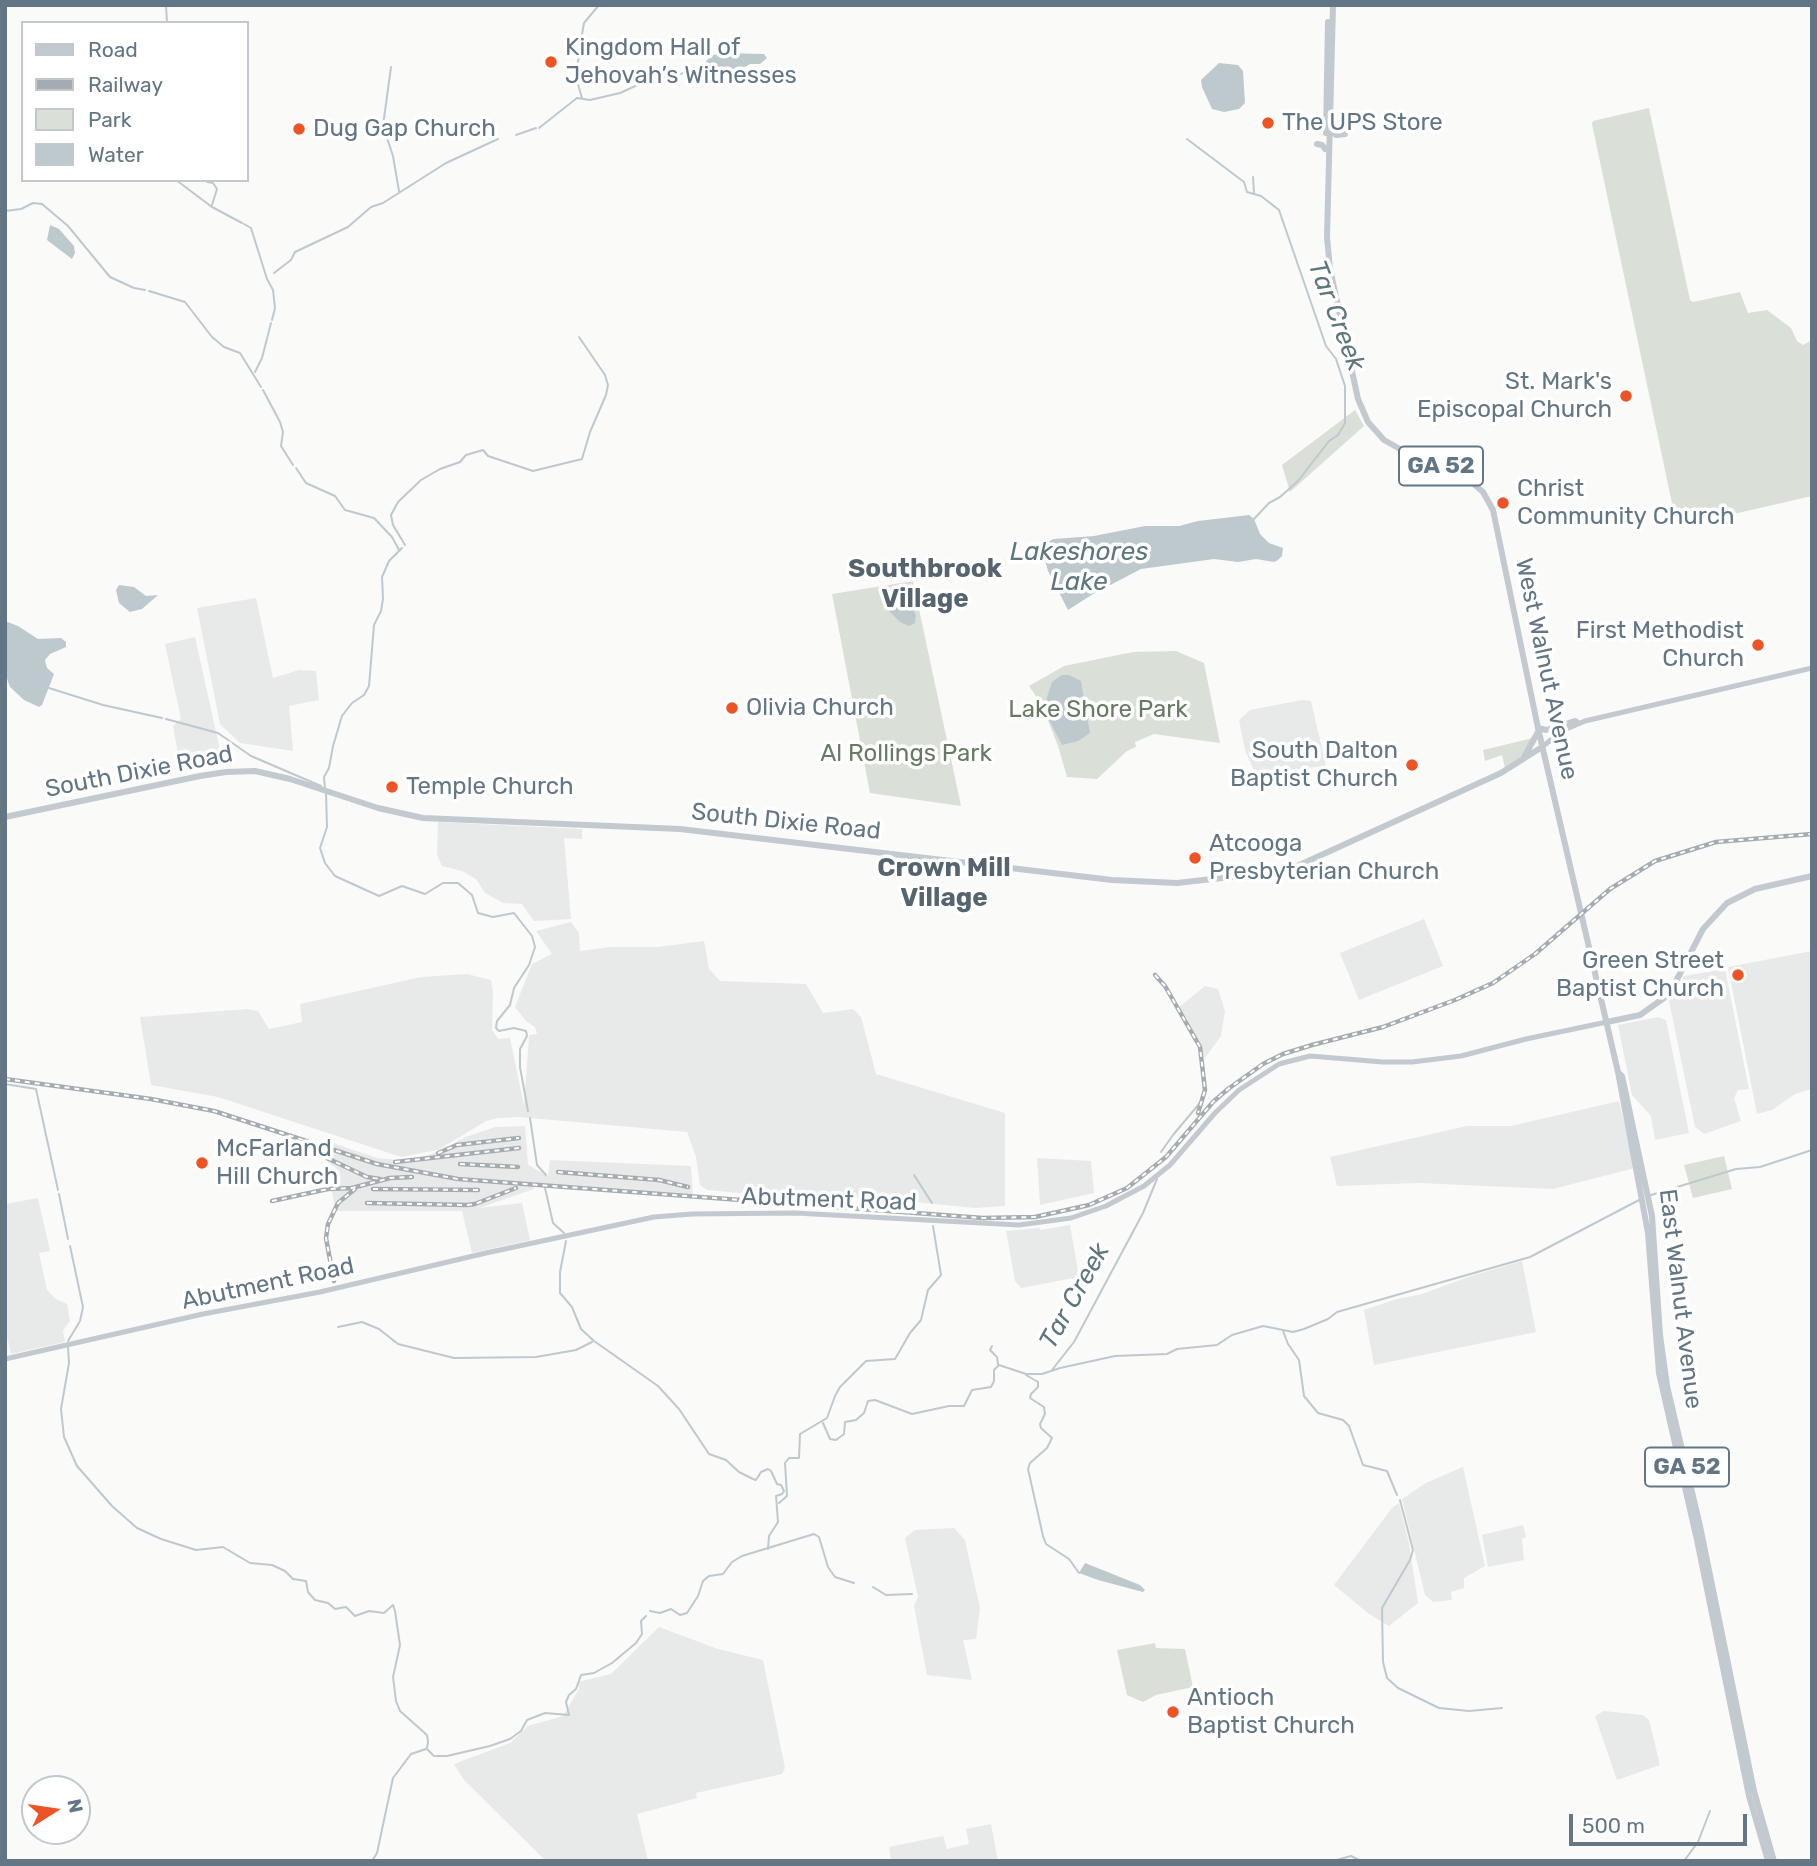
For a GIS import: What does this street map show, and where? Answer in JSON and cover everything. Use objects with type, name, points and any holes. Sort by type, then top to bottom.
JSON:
[{"type":"main road","name":"West Walnut Avenue","points":[[1331,5],[1330,130],[1326,201],[1330,269],[1362,411],[1384,440],[1467,478],[1483,492],[1490,503],[1538,730],[1584,923]]},
{"type":"main road","name":"West Walnut Avenue","points":[[1326,201],[1325,149],[1331,5]]},
{"type":"main road","points":[[1330,130],[1335,135],[1345,134]]},
{"type":"main road","points":[[1317,144],[1325,149]]},
{"type":"main road","points":[[1542,747],[1562,731],[1578,723],[1812,668]]},
{"type":"main road","points":[[1520,762],[1538,730],[1575,721],[1578,723]]},
{"type":"main road","name":"South Dixie Road","points":[[5,817],[226,772],[255,771],[396,813],[434,820],[680,829],[1112,880],[1177,883],[1274,872],[1295,867],[1501,773],[1542,747]]},
{"type":"main road","points":[[1607,1022],[1644,1013],[1664,999],[1672,989],[1703,929],[1727,903],[1755,889],[1812,876]]},
{"type":"main road","name":"East Walnut Avenue","points":[[1584,923],[1649,1199],[1664,1367],[1751,1803],[1768,1861]]},
{"type":"main road","name":"Abutment Road","points":[[5,1359],[654,1217],[795,1213],[1019,1225],[1071,1218],[1106,1206],[1144,1186],[1170,1165],[1239,1090],[1279,1064],[1310,1056],[1383,1062],[1412,1062],[1461,1056],[1607,1022]]},
{"type":"main road","name":"East Walnut Avenue","points":[[1688,1487],[1754,1791],[1774,1861]]},
{"type":"shaded area","points":[[256,598],[273,678],[299,670],[316,671],[319,700],[289,706],[293,751],[240,743],[220,724],[197,608]]},
{"type":"shaded area","points":[[195,637],[220,750],[178,754],[173,726],[181,719],[165,644]]},
{"type":"shaded area","points":[[1302,700],[1311,701],[1326,766],[1255,773],[1245,750],[1239,720],[1250,710]]},
{"type":"shaded area","points":[[438,822],[582,829],[582,839],[564,838],[571,919],[534,921],[522,904],[503,903],[485,893],[476,879],[462,871],[442,866],[437,855]]},
{"type":"shaded area","points":[[1424,919],[1443,966],[1359,1000],[1340,953]]},
{"type":"shaded area","points":[[571,922],[579,933],[580,951],[610,947],[657,947],[704,941],[709,969],[720,981],[806,984],[823,1013],[853,1009],[861,1017],[876,1074],[1005,1113],[1005,1206],[975,1208],[875,1198],[784,1197],[707,1190],[700,1185],[696,1157],[687,1132],[519,1117],[486,1121],[438,1150],[401,1157],[218,1097],[151,1085],[140,1017],[248,1009],[258,1011],[269,1029],[302,1022],[300,1004],[421,977],[467,974],[491,980],[492,1030],[498,1039],[510,1038],[524,1106],[529,1035],[537,1034],[535,1027],[526,1021],[515,1007],[532,964],[552,954],[536,931]]},
{"type":"shaded area","points":[[1812,951],[1812,1089],[1795,1094],[1772,1110],[1757,1114],[1728,967]]},
{"type":"shaded area","points":[[1725,969],[1749,1089],[1738,1090],[1734,1098],[1741,1121],[1704,1134],[1695,1127],[1669,1001],[1684,976]]},
{"type":"shaded area","points":[[1205,986],[1218,989],[1225,1011],[1221,1036],[1205,1058],[1178,1008]]},
{"type":"shaded area","points":[[1658,1017],[1666,1020],[1689,1133],[1655,1140],[1651,1116],[1632,1095],[1618,1025]]},
{"type":"shaded area","points":[[1619,1101],[1635,1168],[1553,1189],[1419,1183],[1337,1186],[1330,1157],[1467,1126],[1511,1126]]},
{"type":"shaded area","points":[[525,1126],[528,1165],[548,1176],[550,1160],[691,1166],[693,1196],[536,1185],[534,1189],[479,1208],[522,1203],[530,1240],[472,1253],[462,1211],[336,1211],[330,1184],[336,1182],[336,1168],[325,1160],[324,1140],[377,1158],[407,1161],[435,1153],[466,1137],[495,1127]]},
{"type":"shaded area","points":[[1037,1158],[1091,1161],[1094,1193],[1040,1205]]},
{"type":"shaded area","points":[[38,1198],[50,1251],[39,1253],[47,1290],[56,1299],[67,1304],[70,1321],[63,1330],[65,1342],[11,1354],[5,1328],[5,1204]]},
{"type":"shaded area","points":[[1070,1225],[1079,1277],[1021,1288],[1015,1281],[1006,1231],[1040,1230]]},
{"type":"shaded area","points":[[1522,1261],[1536,1332],[1374,1365],[1364,1310]]},
{"type":"shaded area","points":[[1463,1467],[1485,1566],[1464,1578],[1464,1588],[1451,1592],[1452,1600],[1433,1602],[1425,1595],[1402,1499],[1426,1483]]},
{"type":"shaded area","points":[[1399,1503],[1409,1543],[1418,1603],[1389,1626],[1369,1614],[1334,1585],[1392,1508]]},
{"type":"shaded area","points":[[1523,1525],[1526,1537],[1522,1539],[1524,1560],[1488,1567],[1482,1535]]},
{"type":"shaded area","points":[[954,1528],[965,1540],[980,1608],[976,1639],[963,1640],[972,1680],[927,1675],[914,1606],[918,1597],[905,1538],[915,1530]]},
{"type":"shaded area","points":[[659,1627],[718,1649],[763,1660],[785,1768],[782,1774],[696,1793],[697,1798],[637,1814],[648,1861],[546,1861],[464,1780],[454,1764],[510,1743],[528,1726],[563,1716],[579,1689],[578,1682],[611,1674]]},
{"type":"shaded area","points":[[1604,1711],[1643,1715],[1649,1720],[1660,1765],[1617,1780],[1595,1716]]},
{"type":"shaded area","points":[[991,1824],[998,1861],[891,1861],[889,1847],[943,1836],[947,1849],[969,1844],[966,1829]]},
{"type":"green space","points":[[1649,108],[1690,300],[1693,302],[1740,292],[1748,313],[1767,310],[1791,328],[1797,341],[1803,345],[1812,340],[1812,496],[1677,527],[1592,124],[1593,121]]},
{"type":"green space","points":[[1355,410],[1364,426],[1290,492],[1282,465]]},
{"type":"green space","name":"Al Rollings Park","points":[[913,581],[961,806],[870,793],[832,594]]},
{"type":"green space","name":"Lake Shore Park","points":[[1176,651],[1204,663],[1220,743],[1154,734],[1135,742],[1136,747],[1127,751],[1097,779],[1067,777],[1042,705],[1029,686],[1064,666],[1133,652]]},
{"type":"green space","points":[[1533,738],[1520,758],[1505,768],[1502,755],[1485,761],[1483,750]]},
{"type":"green space","points":[[1724,1156],[1732,1189],[1693,1198],[1684,1165]]},
{"type":"green space","points":[[1155,1643],[1156,1648],[1185,1649],[1193,1687],[1156,1695],[1143,1702],[1127,1695],[1117,1650]]},
{"type":"water","points":[[764,54],[767,58],[760,64],[750,64],[736,72],[710,73],[706,61],[712,55]]},
{"type":"water","points":[[1219,63],[1238,65],[1243,71],[1245,103],[1239,109],[1224,112],[1212,109],[1202,87],[1201,80]]},
{"type":"water","points":[[50,225],[59,229],[74,246],[72,259],[47,240]]},
{"type":"water","name":"Lakeshores Lake","points":[[1249,515],[1269,543],[1283,548],[1282,556],[1278,560],[1238,562],[1214,559],[1141,569],[1068,610],[1048,571],[1042,549],[1045,543],[1054,539],[1094,536],[1145,526],[1179,526]]},
{"type":"water","points":[[119,585],[134,587],[146,596],[158,595],[142,609],[130,612],[119,603],[116,590]]},
{"type":"water","points":[[901,591],[916,615],[915,623],[909,626],[900,622],[884,606],[881,597],[885,593]]},
{"type":"water","points":[[5,621],[38,639],[61,638],[66,642],[66,647],[50,654],[45,660],[47,668],[54,674],[39,707],[24,700],[10,687],[5,673]]},
{"type":"water","points":[[1062,675],[1069,675],[1081,681],[1090,733],[1078,741],[1062,745],[1049,720],[1046,700],[1052,682]]},
{"type":"water","points":[[1085,1563],[1140,1585],[1145,1590],[1143,1592],[1079,1573]]},
{"type":"waterway","points":[[166,5],[167,21]]},
{"type":"waterway","points":[[580,46],[584,23],[599,5]]},
{"type":"waterway","points":[[580,53],[575,74],[582,98]]},
{"type":"waterway","points":[[391,67],[383,126],[393,156],[399,191]]},
{"type":"waterway","points":[[539,128],[577,98],[590,100],[620,93],[644,82],[704,67]]},
{"type":"waterway","points":[[516,135],[536,128]]},
{"type":"waterway","points":[[274,273],[291,260],[295,252],[348,227],[371,207],[383,203],[446,163],[498,139]]},
{"type":"waterway","name":"Tar Creek","points":[[1187,139],[1244,182],[1247,192],[1261,196],[1279,210],[1326,346],[1336,359],[1345,386],[1345,423],[1338,435],[1329,441],[1298,481],[1269,503],[1254,519]]},
{"type":"waterway","points":[[1253,177],[1254,193]]},
{"type":"waterway","points":[[179,182],[212,207],[242,223]]},
{"type":"waterway","points":[[207,182],[213,183],[217,189],[212,205]]},
{"type":"waterway","points":[[5,211],[21,209],[33,203],[42,204],[68,226],[110,277],[145,290]]},
{"type":"waterway","points":[[244,224],[251,228],[273,290],[275,308],[272,320]]},
{"type":"waterway","points":[[149,291],[185,302],[212,337],[224,347],[240,353],[261,387]]},
{"type":"waterway","points":[[255,372],[262,358],[271,323]]},
{"type":"waterway","points":[[405,545],[393,525],[391,515],[398,502],[421,480],[460,462],[466,455],[483,450],[488,456],[533,471],[582,459],[608,385],[605,375],[579,337]]},
{"type":"waterway","points":[[263,390],[280,422],[283,432],[281,446],[293,465]]},
{"type":"waterway","points":[[296,468],[306,483],[335,496],[345,510],[374,518],[392,537],[399,550]]},
{"type":"waterway","points":[[325,788],[324,777],[329,768],[342,716],[352,703],[364,695],[369,686],[374,625],[383,599],[382,577],[389,561],[402,548]]},
{"type":"waterway","points":[[49,688],[103,705],[162,718]]},
{"type":"waterway","points":[[166,719],[218,733],[251,756],[321,786]]},
{"type":"waterway","points":[[326,793],[327,827],[320,848],[325,863],[335,876],[379,896],[402,886],[425,894],[443,883],[458,883],[472,895],[478,913],[493,917],[514,913],[532,936],[535,947],[529,965],[514,988],[510,1005],[497,1021],[496,1028],[499,1031],[514,1028],[526,1031],[527,1036],[520,1049],[520,1067],[528,1111]]},
{"type":"waterway","points":[[5,1084],[36,1089],[58,1190]]},
{"type":"waterway","name":"Tar Creek","points":[[1161,1152],[1199,1104]]},
{"type":"waterway","points":[[530,1118],[537,1165],[546,1175]]},
{"type":"waterway","points":[[1651,1195],[1736,1169],[1760,1167],[1812,1150]]},
{"type":"waterway","points":[[914,1175],[932,1203]]},
{"type":"waterway","name":"Tar Creek","points":[[1052,1370],[1074,1342],[1143,1213],[1157,1179]]},
{"type":"waterway","points":[[545,1188],[553,1223],[564,1233]]},
{"type":"waterway","points":[[59,1194],[68,1239]]},
{"type":"waterway","points":[[999,1365],[1026,1374],[1042,1374],[1115,1356],[1167,1354],[1177,1349],[1217,1345],[1232,1335],[1263,1326],[1293,1332],[1328,1319],[1337,1312],[1530,1257],[1641,1199]]},
{"type":"waterway","points":[[779,1503],[787,1496],[785,1463],[789,1458],[799,1458],[800,1434],[827,1418],[840,1387],[866,1361],[895,1359],[921,1320],[928,1290],[941,1275],[933,1226]]},
{"type":"waterway","points":[[566,1241],[560,1272],[560,1293],[572,1307],[581,1329],[658,1386],[679,1409],[709,1454],[726,1460],[739,1472],[756,1480],[761,1472],[768,1469],[777,1484],[781,1485],[784,1491],[776,1496],[778,1522],[769,1536],[768,1549]]},
{"type":"waterway","points":[[68,1341],[80,1321],[83,1307],[70,1246]]},
{"type":"waterway","points":[[338,1327],[362,1322],[379,1329],[398,1344],[454,1358],[536,1357],[576,1350],[592,1342]]},
{"type":"waterway","points":[[1283,1331],[1299,1360],[1304,1396],[1318,1413],[1343,1420],[1349,1426],[1363,1465],[1387,1471],[1397,1495]]},
{"type":"waterway","points":[[992,1346],[990,1350],[997,1357],[998,1364]]},
{"type":"waterway","points":[[68,1347],[69,1363],[61,1409],[64,1437],[77,1466],[112,1506],[137,1528],[161,1539],[196,1550],[223,1547],[250,1563],[272,1565],[285,1571],[293,1579],[306,1581],[308,1592],[315,1600],[328,1603],[335,1609],[346,1607],[355,1616],[369,1611],[384,1613],[393,1605],[400,1645],[393,1677],[396,1701],[400,1711],[427,1735],[427,1748]]},
{"type":"waterway","name":"Tar Creek","points":[[823,1423],[830,1439],[836,1440],[844,1434],[845,1422],[856,1420],[864,1413],[868,1401],[875,1400],[912,1414],[949,1406],[964,1406],[972,1390],[991,1387],[994,1370],[998,1366]]},
{"type":"waterway","points":[[1026,1375],[1038,1382],[1038,1387],[1030,1398],[1044,1407],[1041,1428],[1052,1438],[1047,1448],[1030,1463],[1028,1469],[1043,1536],[1046,1544],[1069,1559],[1079,1573]]},
{"type":"waterway","points":[[1400,1500],[1413,1550],[1382,1608],[1383,1662],[1387,1678],[1398,1688],[1439,1708],[1469,1711],[1502,1708]]},
{"type":"waterway","points":[[650,1611],[660,1613],[671,1609],[680,1615],[687,1613],[698,1596],[703,1581],[709,1576],[723,1574],[732,1562],[742,1556],[814,1534],[819,1537],[828,1567],[835,1577],[854,1583]]},
{"type":"waterway","points":[[873,1587],[886,1595],[912,1594]]},
{"type":"waterway","points":[[427,1749],[434,1756],[447,1756],[490,1746],[510,1739],[521,1731],[527,1720],[545,1713],[569,1715],[566,1702],[576,1689],[581,1675],[594,1673],[612,1663],[636,1643],[642,1634],[641,1621],[646,1616]]},
{"type":"waterway","points":[[372,1861],[377,1853],[393,1778],[411,1754],[426,1749]]},
{"type":"waterway","points":[[1684,1861],[1698,1842],[1710,1811]]},
{"type":"waterway","points":[[1333,1861],[1351,1856],[1361,1861]]},
{"type":"railway","points":[[5,1079],[151,1099],[214,1111],[377,1164],[458,1179],[983,1218],[1035,1217],[1089,1205],[1127,1188],[1166,1157],[1213,1102],[1263,1064],[1312,1045],[1383,1027],[1493,983],[1535,954],[1610,889],[1655,861],[1716,842],[1812,834]]},
{"type":"railway","points":[[1155,975],[1165,986],[1200,1047],[1205,1090],[1198,1113]]},
{"type":"railway","points":[[438,1153],[457,1145],[519,1138]]},
{"type":"railway","points":[[395,1162],[519,1148]]},
{"type":"railway","points":[[327,1158],[367,1177],[380,1179]]},
{"type":"railway","points":[[460,1164],[518,1167]]},
{"type":"railway","points":[[558,1172],[659,1180],[688,1187]]},
{"type":"railway","points":[[272,1201],[328,1189],[352,1188],[390,1178],[412,1177]]},
{"type":"railway","points":[[367,1203],[467,1205],[516,1188]]},
{"type":"railway","points":[[334,1281],[326,1238],[328,1224],[338,1203],[355,1189]]},
{"type":"railway","points":[[373,1189],[478,1190]]},
{"type":"place","name":"Kingdom Hall of Jehovah’s Witnesses","points":[[551,62]]},
{"type":"place","name":"The UPS Store","points":[[1268,123]]},
{"type":"place","name":"Dug Gap Church","points":[[299,129]]},
{"type":"place","name":"St. Mark's Episcopal Church","points":[[1626,396]]},
{"type":"place","name":"Christ Community Church","points":[[1503,503]]},
{"type":"place","name":"First Methodist Church","points":[[1758,645]]},
{"type":"place","name":"Olivia Church","points":[[732,708]]},
{"type":"place","name":"South Dalton Baptist Church","points":[[1412,765]]},
{"type":"place","name":"Temple Church","points":[[392,787]]},
{"type":"place","name":"Atcooga Presbyterian Church","points":[[1195,858]]},
{"type":"place","name":"Green Street Baptist Church","points":[[1738,975]]},
{"type":"place","name":"McFarland Hill Church","points":[[202,1163]]},
{"type":"place","name":"Antioch Baptist Church","points":[[1173,1712]]},
{"type":"district","name":"Southbrook Village","points":[[925,584]]},
{"type":"district","name":"Crown Mill Village","points":[[944,883]]}]
